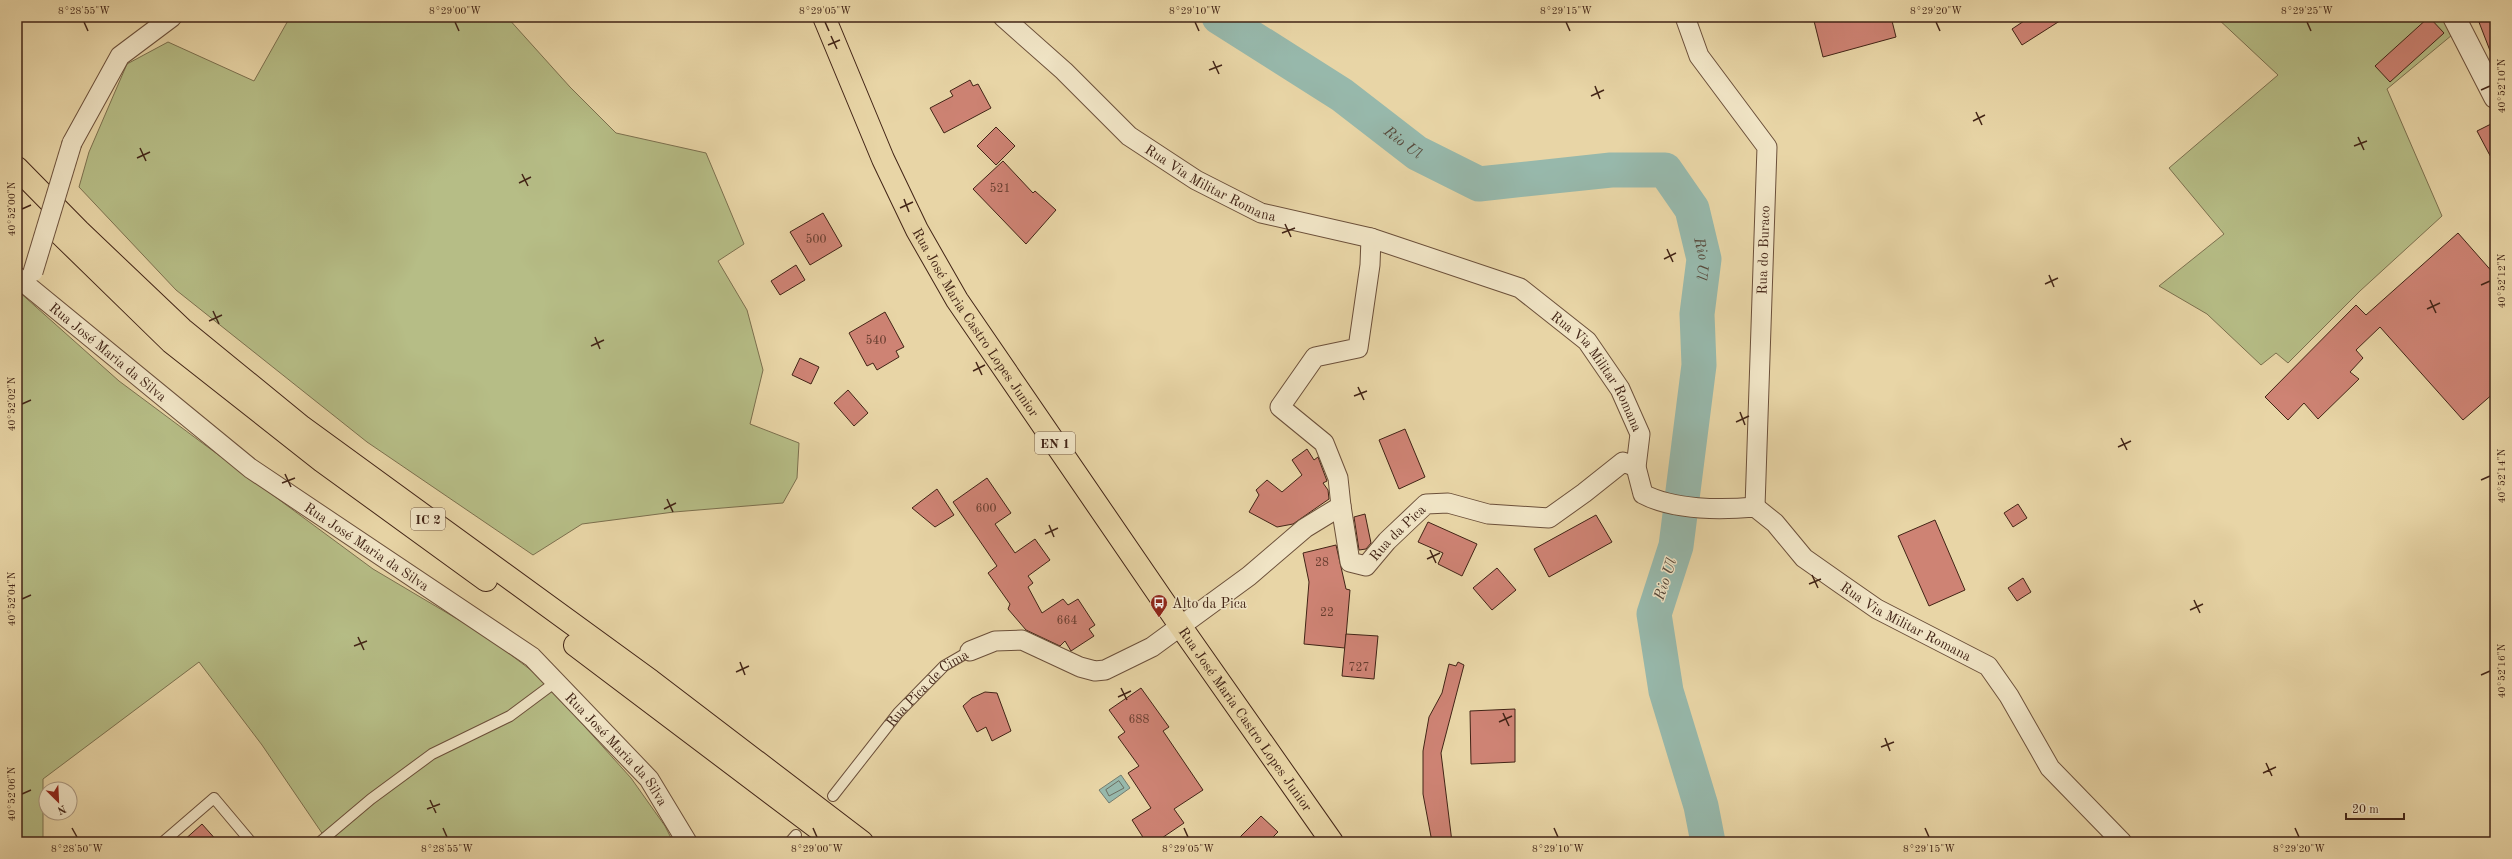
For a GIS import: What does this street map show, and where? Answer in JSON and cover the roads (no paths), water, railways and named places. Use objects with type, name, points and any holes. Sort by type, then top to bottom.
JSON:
[{"type":"main road","name":"Rua José Maria Castro Lopes Junior","points":[[824,17],[883,159],[917,230],[953,293],[1180,627],[1332,842]]},
{"type":"main road","name":"IC 2","points":[[17,168],[79,231],[182,329],[302,427],[651,681],[862,842]]},
{"type":"main road","name":"IC 2","points":[[17,190],[171,342],[266,418],[595,660],[836,842]]},
{"type":"street","points":[[26,279],[72,142],[120,56],[172,17]]},
{"type":"street","name":"Rua Via Militar Romana","points":[[1003,17],[1064,71],[1129,136],[1196,180],[1261,213],[1370,238],[1520,288],[1587,341],[1620,389],[1640,434],[1636,467],[1643,494],[1657,502],[1727,510],[1755,507],[1775,522],[1804,558],[1877,609],[1988,666],[2009,696],[2050,768],[2122,842]]},
{"type":"street","name":"Rua do Buraco","points":[[1685,17],[1699,56],[1767,147],[1755,507]]},
{"type":"street","points":[[2454,17],[2495,97]]},
{"type":"street","points":[[1180,627],[1249,576],[1305,528],[1341,506],[1338,478],[1324,443],[1301,426],[1280,407],[1315,357],[1358,348],[1370,265],[1370,238]]},
{"type":"street","name":"Rua José Maria da Silva","points":[[26,279],[250,468],[532,657],[557,681],[649,779],[687,842]]},
{"type":"street","name":"Rua da Pica","points":[[1341,506],[1350,562],[1366,566],[1387,541],[1426,504],[1448,503],[1488,514],[1549,518],[1623,462],[1636,467]]},
{"type":"street","name":"Rua Pica de Cima","points":[[970,651],[995,641],[1022,640],[1080,667],[1095,671],[1105,670],[1152,647],[1180,627]]},
{"type":"lane","name":"Rua Pica de Cima","points":[[833,796],[898,713],[944,666],[970,651]]},
{"type":"lane","points":[[320,842],[370,798],[432,754],[510,716],[557,681]]},
{"type":"lane","points":[[164,842],[214,798],[251,842]]},
{"type":"water","points":[[1121,775],[1130,788],[1109,803],[1099,790]]},
{"type":"waterway","name":"Rio Ul","points":[[1219,17],[1342,95],[1417,153],[1479,184],[1611,170],[1665,170],[1692,209],[1704,259],[1697,314],[1699,365],[1676,546],[1654,614],[1666,691],[1701,806],[1708,842]]},
{"type":"place","name":"Alto da Pica","points":[[1159,618]]}]
